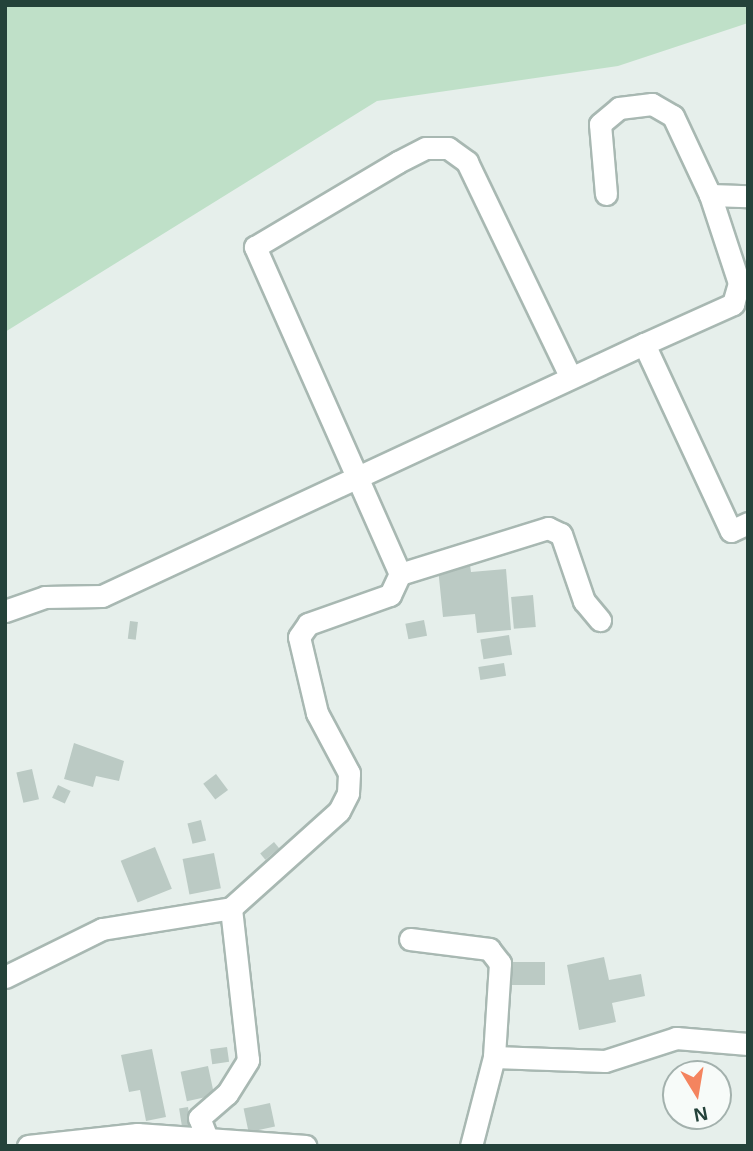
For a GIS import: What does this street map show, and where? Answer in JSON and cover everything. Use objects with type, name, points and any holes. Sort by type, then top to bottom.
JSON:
[{"type":"street","points":[[5,611],[45,597],[102,596],[570,376],[733,304],[739,283],[710,195],[673,116],[652,104],[620,108],[600,124],[606,194]]},
{"type":"street","points":[[400,574],[359,476],[255,247],[398,162],[426,148],[449,148],[467,162],[570,376]]},
{"type":"street","points":[[710,195],[748,196]]},
{"type":"street","points":[[644,344],[731,531],[748,523]]},
{"type":"street","points":[[5,976],[103,929],[231,908],[340,811],[348,793],[349,773],[317,713],[299,637],[308,624],[390,595],[400,574],[548,528],[561,534],[584,601],[600,620]]},
{"type":"street","points":[[208,1143],[200,1118],[227,1094],[247,1060],[231,908]]},
{"type":"street","points":[[410,939],[489,949],[500,963],[494,1056],[471,1146]]},
{"type":"street","points":[[494,1056],[605,1061],[676,1038],[748,1044]]},
{"type":"street","points":[[28,1146],[137,1134],[208,1143],[306,1146]]},
{"type":"green space","points":[[5,5],[748,5],[748,23],[618,66],[377,101],[5,332]]},
{"type":"building","points":[[470,565],[471,572],[506,569],[511,630],[477,633],[475,614],[443,617],[438,568]]},
{"type":"building","points":[[533,595],[536,627],[514,629],[511,597]]},
{"type":"building","points":[[424,620],[427,636],[408,639],[405,624]]},
{"type":"building","points":[[130,621],[138,622],[136,640],[128,639]]},
{"type":"building","points":[[509,635],[512,655],[483,659],[480,640]]},
{"type":"building","points":[[504,663],[506,676],[480,680],[478,667]]},
{"type":"building","points":[[74,743],[124,761],[119,781],[96,776],[93,787],[64,779]]},
{"type":"building","points":[[32,769],[39,799],[23,803],[16,773]]},
{"type":"building","points":[[216,774],[228,790],[215,800],[203,784]]},
{"type":"building","points":[[58,785],[71,791],[65,804],[52,798]]},
{"type":"building","points":[[201,820],[206,840],[192,844],[187,823]]},
{"type":"building","points":[[274,842],[279,848],[265,860],[260,854]]},
{"type":"building","points":[[155,847],[172,889],[138,903],[121,861]]},
{"type":"building","points":[[214,853],[221,888],[189,894],[183,859]]},
{"type":"building","points":[[604,957],[609,980],[641,974],[645,996],[612,1003],[616,1022],[579,1030],[567,965]]},
{"type":"building","points":[[509,962],[545,962],[545,985],[509,985]]},
{"type":"building","points":[[227,1047],[229,1062],[212,1064],[210,1049]]},
{"type":"building","points":[[152,1049],[166,1117],[146,1121],[140,1090],[129,1092],[121,1055]]},
{"type":"building","points":[[208,1066],[214,1095],[187,1101],[181,1072]]},
{"type":"building","points":[[270,1103],[275,1126],[249,1132],[244,1109]]},
{"type":"building","points":[[188,1107],[191,1125],[182,1126],[179,1108]]}]
